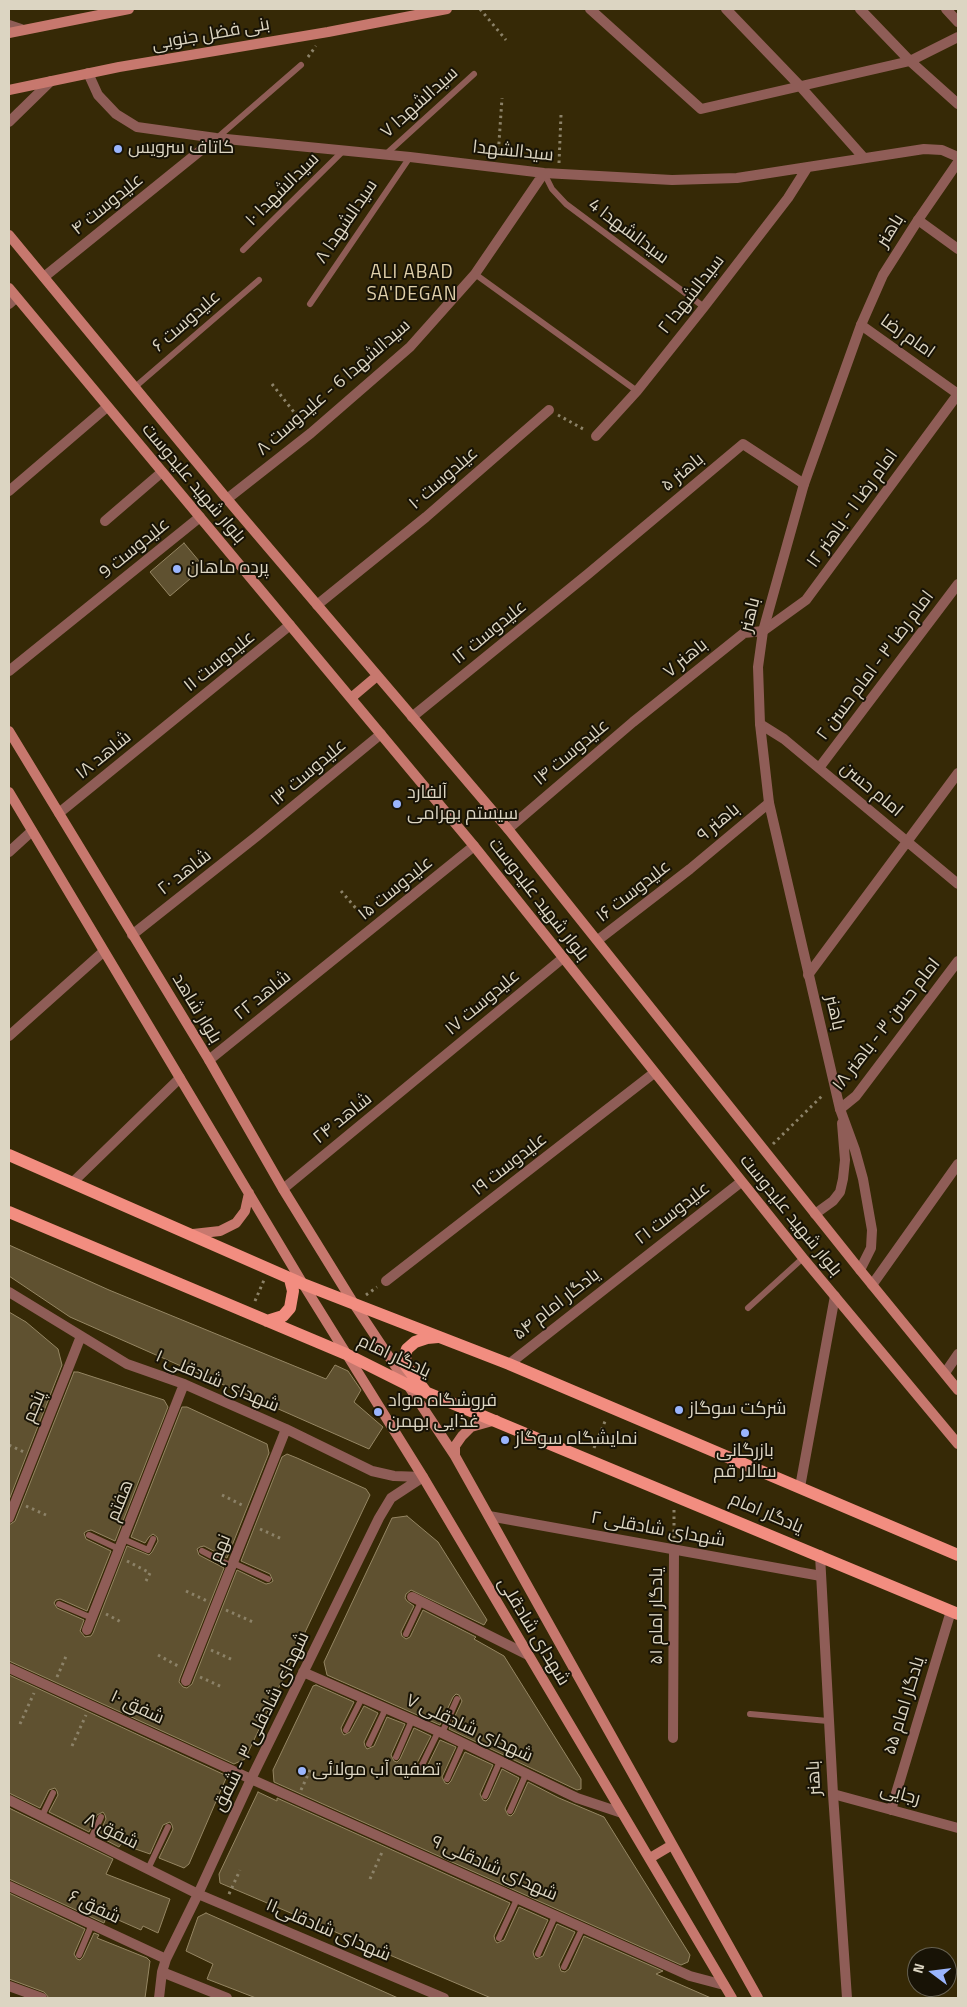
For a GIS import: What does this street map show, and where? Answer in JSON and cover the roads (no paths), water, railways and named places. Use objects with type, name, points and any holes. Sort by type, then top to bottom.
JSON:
[{"type":"main road","points":[[9,33],[21,29],[129,9]]},
{"type":"main road","name":"بنی فضل جنوبی","points":[[9,90],[88,73],[328,32],[447,9]]},
{"type":"main road","name":"بلوار شهید علیدوست","points":[[9,235],[227,499],[508,829],[958,1390]]},
{"type":"main road","name":"بلوار شهید علیدوست","points":[[9,288],[13,301],[107,406],[474,846],[741,1182],[958,1444]]},
{"type":"main road","points":[[350,698],[377,676]]},
{"type":"main road","name":"بلوار شاهد","points":[[9,731],[209,1060],[283,1189],[354,1304]]},
{"type":"main road","points":[[9,792],[303,1284]]},
{"type":"main road","name":"یادگار امام","points":[[9,1155],[290,1279],[509,1364],[958,1555]]},
{"type":"main road","points":[[188,1234],[205,1234],[220,1231],[236,1223],[245,1211],[249,1192]]},
{"type":"main road","name":"یادگار امام","points":[[9,1212],[346,1354],[406,1384],[955,1612]]},
{"type":"main road","points":[[267,1321],[283,1316],[290,1308],[293,1292],[290,1279]]},
{"type":"main road","name":"شهدای شادقلی","points":[[303,1284],[423,1477],[732,1998]]},
{"type":"main road","name":"شهدای شادقلی","points":[[354,1304],[454,1456],[489,1516],[758,1998]]},
{"type":"main road","points":[[426,1392],[406,1366],[405,1355],[415,1342],[427,1338],[440,1337]]},
{"type":"main road","points":[[454,1456],[455,1446],[471,1427],[496,1420]]},
{"type":"main road","points":[[650,1858],[672,1845]]},
{"type":"street","points":[[590,9],[700,109],[910,61],[958,36]]},
{"type":"street","points":[[726,9],[799,85],[864,158]]},
{"type":"street","points":[[860,9],[910,61],[958,104]]},
{"type":"street","points":[[946,9],[958,22]]},
{"type":"street","points":[[9,25],[21,29]]},
{"type":"street","name":"سیدالشهدا","points":[[88,73],[98,95],[116,114],[137,127],[216,138],[410,156],[544,173],[672,180],[737,178],[924,149],[942,150],[958,157]]},
{"type":"street","points":[[9,122],[51,81]]},
{"type":"street","name":"علیدوست ۴","points":[[44,277],[216,138]]},
{"type":"street","name":"باهنر","points":[[860,1270],[871,1248],[872,1230],[859,1164],[840,1109],[769,803],[760,724],[758,667],[763,631],[804,484],[861,325],[883,275],[958,162]]},
{"type":"street","name":"سیدالشهدا ۲","points":[[596,436],[637,391],[704,307],[788,198],[807,168]]},
{"type":"street","name":"سیدالشهدا 6 - علیدوست ۸","points":[[227,499],[311,433],[410,348],[475,274],[544,173]]},
{"type":"street","points":[[918,220],[958,249]]},
{"type":"street","name":"امام رضا","points":[[861,325],[958,394]]},
{"type":"street","name":"امام رضا ۱ - باهنر ۱۲","points":[[763,631],[806,600],[958,394]]},
{"type":"street","points":[[9,491],[107,406]]},
{"type":"street","name":"عیلدوست ۱۰","points":[[317,605],[426,517],[549,410]]},
{"type":"street","name":"باهنر ۵","points":[[588,574],[743,444],[804,484]]},
{"type":"street","points":[[105,521],[162,472]]},
{"type":"street","name":"علیدوست 9","points":[[9,671],[200,517]]},
{"type":"street","name":"علیدوست ۱۲","points":[[412,717],[588,574]]},
{"type":"street","name":"امام رضا ۳ - امام حسن ۲","points":[[819,768],[958,584]]},
{"type":"street","name":"علیدوست ۱۱","points":[[170,724],[290,625]]},
{"type":"street","name":"باهنر ۷","points":[[633,722],[744,633],[763,631]]},
{"type":"street","name":"علیدوست ۱۴","points":[[508,829],[633,722]]},
{"type":"street","name":"شاهد ۱۸","points":[[59,813],[170,724]]},
{"type":"street","name":"امام حسن","points":[[760,724],[784,739],[958,884]]},
{"type":"street","name":"علیدوست ۱۳","points":[[257,836],[381,734]]},
{"type":"street","points":[[808,975],[958,773]]},
{"type":"street","name":"باهنر ۹","points":[[690,869],[769,803]]},
{"type":"street","points":[[9,852],[32,831]]},
{"type":"street","name":"شاهد ۲۰","points":[[132,935],[257,836]]},
{"type":"street","name":"علیدوست ۱۵","points":[[338,957],[474,846]]},
{"type":"street","name":"علیدوست ۱۶","points":[[598,940],[690,869]]},
{"type":"street","points":[[9,1036],[103,952]]},
{"type":"street","name":"شاهد ۲۲","points":[[209,1060],[338,957]]},
{"type":"street","name":"علیدوست ۱۷","points":[[424,1074],[563,958]]},
{"type":"street","name":"امام حسن ۳ - باهنر ۱۸","points":[[840,1109],[856,1096],[958,961]]},
{"type":"street","name":"شاهد ۲۴","points":[[283,1189],[424,1074]]},
{"type":"street","name":"علیدوست ۱۹","points":[[386,1281],[654,1074]]},
{"type":"street","points":[[72,1184],[180,1078]]},
{"type":"street","name":"باهنر","points":[[816,1214],[833,1201],[840,1192],[844,1179],[845,1160],[840,1109]]},
{"type":"street","points":[[872,1285],[958,1164]]},
{"type":"street","name":"علیدوست ۲۱","points":[[626,1271],[741,1182]]},
{"type":"street","name":"یادگار امام ۵۴","points":[[509,1364],[626,1271]]},
{"type":"street","name":"شهدای شادقلی ۱","points":[[9,1292],[127,1364],[184,1384],[286,1429],[372,1471],[394,1476],[423,1477]]},
{"type":"street","points":[[800,1487],[835,1296]]},
{"type":"street","name":"پنجم","points":[[9,1518],[81,1336]]},
{"type":"street","points":[[945,1374],[958,1354]]},
{"type":"street","name":"هفتم","points":[[87,1630],[184,1384]]},
{"type":"street","name":"نهم","points":[[188,1677],[286,1429]]},
{"type":"street","name":"شهدای شادقلی ۳ - شفق","points":[[159,1998],[162,1972],[166,1959],[251,1779],[379,1518],[391,1498],[423,1477]]},
{"type":"street","name":"شهدای شادقلی ۲","points":[[489,1516],[821,1576]]},
{"type":"street","name":"یادگار امام ۵۱","points":[[673,1738],[674,1550]]},
{"type":"street","name":"باهنر","points":[[820,1555],[832,1794],[846,1996]]},
{"type":"street","points":[[416,1600],[528,1656]]},
{"type":"street","name":"یادگار امام ۵۵","points":[[891,1810],[955,1612]]},
{"type":"street","name":"شفق ۱۰","points":[[9,1668],[251,1779]]},
{"type":"street","name":"شهدای شادقلی ۷","points":[[303,1672],[440,1732],[577,1798],[622,1813]]},
{"type":"street","name":"شهدای شادقلی ۹","points":[[251,1779],[556,1914],[690,1976],[724,1985]]},
{"type":"street","name":"رجایی","points":[[832,1794],[958,1828]]},
{"type":"street","name":"شفق ۸","points":[[9,1800],[198,1894]]},
{"type":"street","name":"شفق ۶","points":[[9,1886],[166,1959]]},
{"type":"street","name":"شهدای شادقلی۱۱","points":[[198,1894],[444,1998]]},
{"type":"street","points":[[162,1972],[227,1998]]},
{"type":"street","points":[[9,1986],[42,1998]]},
{"type":"lane","points":[[216,138],[301,65]]},
{"type":"lane","name":"سیدالشهدا ۷","points":[[385,155],[474,74]]},
{"type":"lane","name":"سیدالشهدا ۱۰","points":[[243,250],[343,151]]},
{"type":"lane","name":"سیدالشهدا ۸","points":[[310,304],[410,156]]},
{"type":"lane","name":"سیدالشهدا 4","points":[[544,173],[552,189],[566,204],[704,307]]},
{"type":"lane","points":[[475,274],[637,391]]},
{"type":"lane","name":"علیدوست ۶","points":[[135,387],[259,280]]},
{"type":"lane","points":[[748,1308],[803,1258]]},
{"type":"lane","points":[[89,1535],[120,1548],[148,1550],[153,1539]]},
{"type":"lane","points":[[202,1551],[268,1579]]},
{"type":"lane","points":[[406,1634],[416,1600]]},
{"type":"lane","points":[[59,1604],[94,1613]]},
{"type":"lane","points":[[346,1730],[362,1698]]},
{"type":"lane","points":[[421,1766],[458,1700]]},
{"type":"lane","points":[[369,1744],[386,1708]]},
{"type":"lane","points":[[750,1714],[828,1721]]},
{"type":"lane","points":[[396,1757],[412,1720]]},
{"type":"lane","points":[[447,1779],[463,1743]]},
{"type":"lane","points":[[485,1796],[500,1761]]},
{"type":"lane","points":[[510,1811],[526,1774]]},
{"type":"lane","points":[[42,1816],[53,1793]]},
{"type":"lane","points":[[90,1839],[101,1817]]},
{"type":"lane","points":[[148,1869],[168,1827]]},
{"type":"lane","points":[[499,1938],[518,1897]]},
{"type":"lane","points":[[538,1954],[556,1914]]},
{"type":"lane","points":[[79,1955],[92,1924]]},
{"type":"lane","points":[[564,1967],[583,1927]]},
{"type":"place","name":"کاتاف سرویس","points":[[118,149]]},
{"type":"place","name":"پرده ماهان","points":[[177,569]]},
{"type":"place","name":"آلفارد سیستم بهرامی","points":[[397,804]]},
{"type":"place","name":"شرکت سوگاز","points":[[679,1410]]},
{"type":"place","name":"فروشگاه مواد غذایی بهمن","points":[[378,1412]]},
{"type":"place","name":"بازرگانی سالار قم","points":[[745,1433]]},
{"type":"place","name":"نمایشگاه سوگاز","points":[[505,1440]]},
{"type":"place","name":"تصفیه آب مولائی","points":[[302,1771]]},
{"type":"district","name":"ALI ABAD SA'DEGAN","points":[[412,284]]}]
